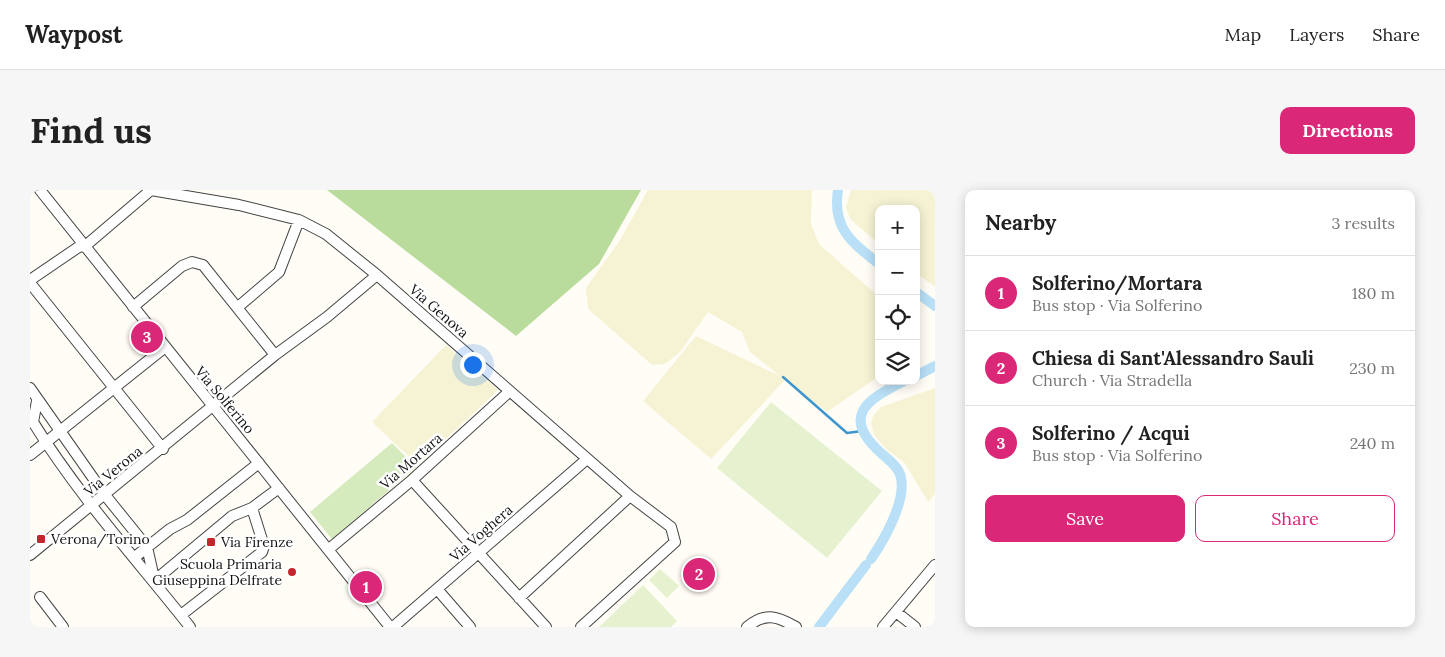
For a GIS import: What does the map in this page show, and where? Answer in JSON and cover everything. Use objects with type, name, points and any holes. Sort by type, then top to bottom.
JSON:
[{"type":"street","name":"Via Solferino","points":[[40,190],[164,348],[392,627]]},
{"type":"street","points":[[151,190],[84,245],[30,281],[163,449]]},
{"type":"street","name":"Via Genova","points":[[151,190],[238,205],[299,220],[326,234],[378,275],[630,496],[671,527],[675,542],[581,627]]},
{"type":"street","points":[[238,307],[279,272],[299,220]]},
{"type":"street","points":[[133,307],[182,266],[192,262],[202,265],[238,307],[275,355]]},
{"type":"street","name":"Via Verona","points":[[30,555],[163,449],[275,355],[327,318],[378,275]]},
{"type":"street","points":[[30,455],[164,348]]},
{"type":"street","points":[[30,388],[37,401],[105,495],[147,547],[154,581]]},
{"type":"street","name":"Via Mortara","points":[[329,549],[412,480],[510,391]]},
{"type":"street","points":[[37,401],[33,422],[45,442],[92,506],[190,627]]},
{"type":"street","name":"Via Voghera","points":[[392,627],[587,459]]},
{"type":"street","points":[[135,557],[170,529],[187,520],[259,462]]},
{"type":"street","points":[[412,480],[546,627]]},
{"type":"street","points":[[154,581],[232,516],[252,508],[279,488]]},
{"type":"street","points":[[519,598],[630,496]]},
{"type":"street","points":[[181,615],[262,552],[264,546],[252,508]]},
{"type":"street","points":[[883,627],[935,565]]},
{"type":"street","points":[[437,589],[470,627]]},
{"type":"street","points":[[40,597],[63,627]]},
{"type":"street","points":[[896,612],[915,627]]},
{"type":"street","points":[[747,627],[765,616],[774,616],[796,627]]},
{"type":"shaded area","points":[[648,190],[812,190],[811,224],[819,244],[875,293],[875,379],[827,412],[785,380],[711,459],[643,401],[696,336],[780,376],[750,352],[742,332],[708,312],[680,352],[665,364],[652,365],[588,309],[586,288],[620,240]]},
{"type":"shaded area","points":[[851,190],[935,190],[935,287],[920,276],[920,205],[875,205],[875,241],[850,219],[846,207]]},
{"type":"shaded area","points":[[446,345],[498,390],[418,465],[372,422]]},
{"type":"shaded area","points":[[935,388],[935,494],[928,502],[904,462],[887,450],[874,435],[871,424],[873,416],[881,407]]},
{"type":"green space","points":[[327,190],[641,190],[599,264],[516,336]]},
{"type":"green space","points":[[771,402],[882,491],[827,558],[717,468]]},
{"type":"green space","points":[[392,443],[416,467],[332,539],[310,512]]},
{"type":"green space","points":[[660,569],[679,586],[667,598],[649,580]]},
{"type":"green space","points":[[643,585],[677,621],[671,627],[599,627]]},
{"type":"waterway","points":[[838,190],[837,203],[841,224],[852,241],[875,261]]},
{"type":"waterway","points":[[920,295],[935,306]]},
{"type":"waterway","points":[[920,374],[935,366]]},
{"type":"waterway","points":[[783,377],[847,433],[862,431]]},
{"type":"waterway","points":[[871,559],[893,520],[902,488],[899,471],[869,441],[862,430],[860,420],[863,411],[869,403],[896,385]]},
{"type":"waterway","points":[[819,627],[866,565]]},
{"type":"place","name":"Solferino / Acqui","points":[[147,337]]},
{"type":"place","name":"Verona/Torino","points":[[41,539]]},
{"type":"place","name":"Via Firenze","points":[[211,542]]},
{"type":"place","name":"Scuola Primaria Giuseppina Delfrate","points":[[292,572]]},
{"type":"place","name":"Chiesa di Sant'Alessandro Sauli","points":[[699,574]]},
{"type":"place","name":"Solferino/Mortara","points":[[366,587]]}]
